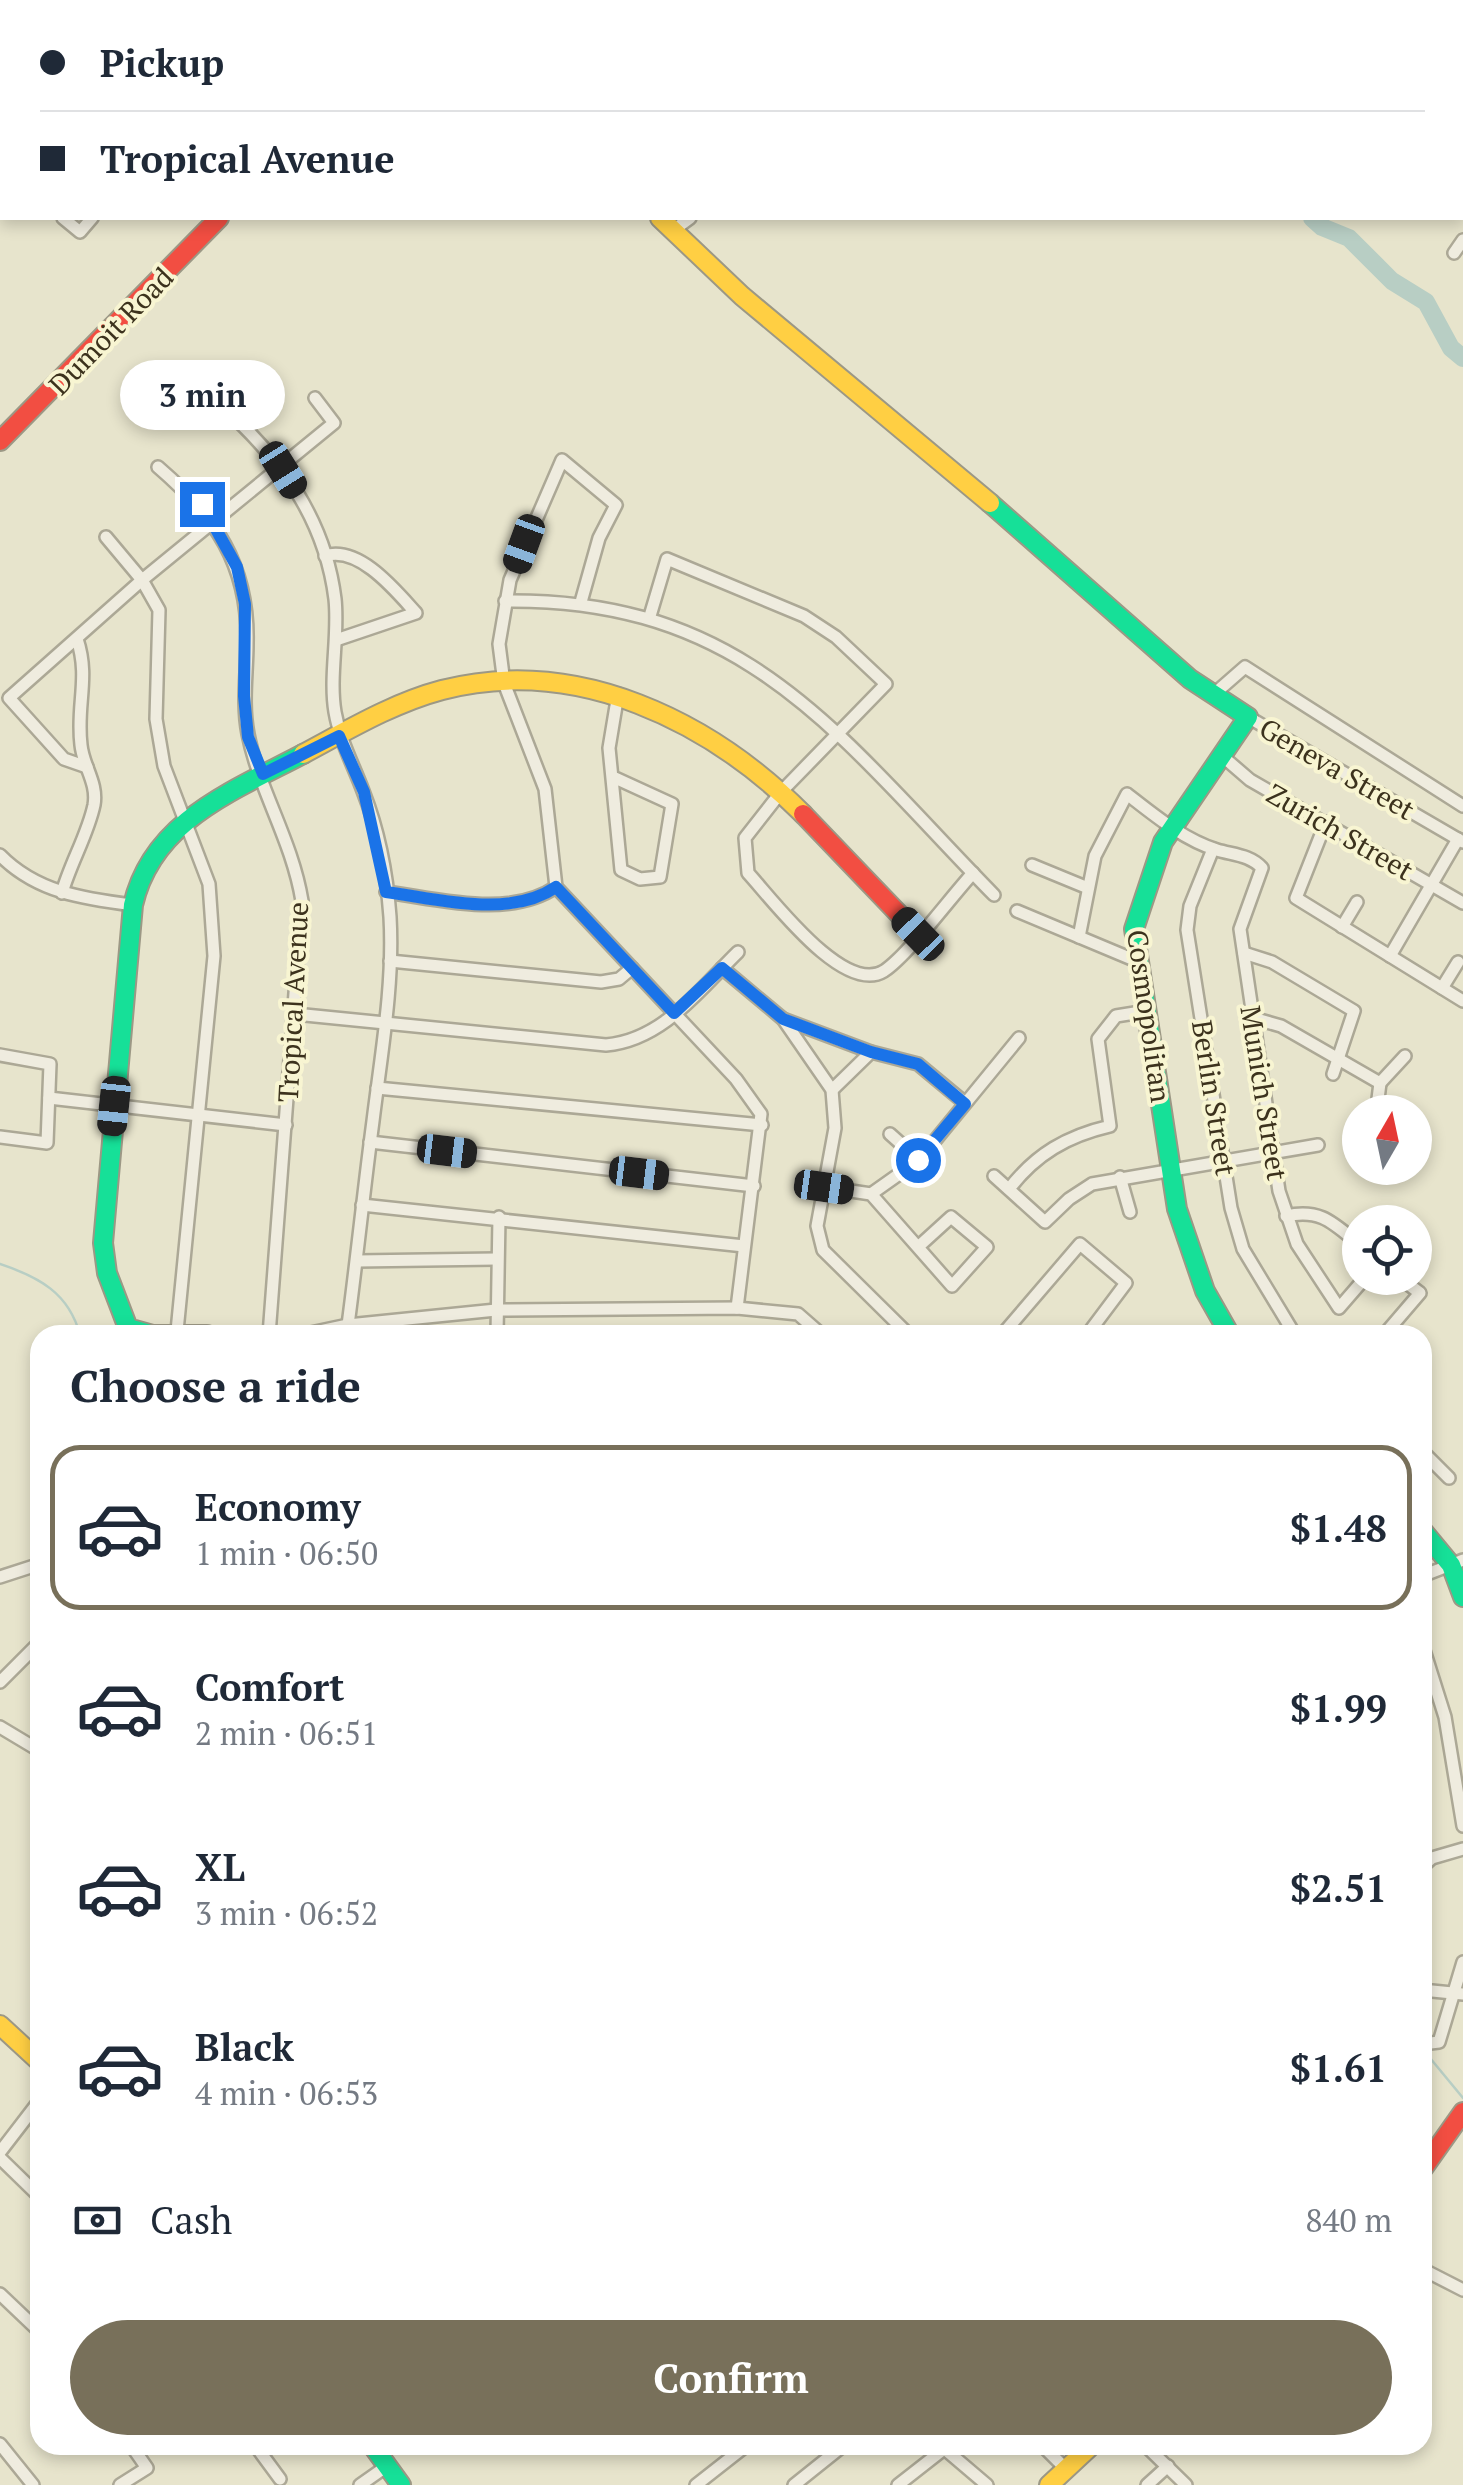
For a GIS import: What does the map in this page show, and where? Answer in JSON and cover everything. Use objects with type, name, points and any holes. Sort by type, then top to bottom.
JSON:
[{"type":"street","points":[[65,220],[80,232],[90,220]]},
{"type":"street","name":"Dumoit Road","points":[[0,441],[217,220]]},
{"type":"street","name":"Geneva Street","points":[[675,221],[742,296],[1213,695],[1460,841]]},
{"type":"street","points":[[1454,253],[1463,240]]},
{"type":"street","points":[[87,767],[64,759],[10,698],[142,580],[283,470],[334,423],[315,398]]},
{"type":"street","points":[[222,407],[260,440],[311,513],[334,599],[333,701],[339,736],[364,792],[386,892],[390,961],[348,1325],[496,1310],[737,1308],[788,1310],[813,1325]]},
{"type":"street","points":[[581,602],[599,538],[616,505],[562,460],[524,544],[505,600],[499,644],[504,683],[545,789],[556,887],[756,1102],[762,1125],[737,1308]]},
{"type":"street","name":"Tropical Avenue","points":[[158,468],[202,504],[237,567],[245,604],[244,696],[248,737],[291,849],[302,901],[270,1325]]},
{"type":"street","points":[[106,537],[142,580],[159,610],[156,719],[164,766],[210,884],[214,956],[178,1325]]},
{"type":"street","points":[[325,556],[338,552],[354,558],[392,586],[416,613],[336,640]]},
{"type":"street","points":[[650,616],[667,558],[804,616],[836,638],[886,684],[781,792],[746,838],[748,872],[831,960],[848,972],[873,975],[884,970],[973,874]]},
{"type":"street","points":[[505,600],[581,602],[650,616],[759,667],[836,735],[994,895]]},
{"type":"street","points":[[62,893],[94,806],[95,787],[78,723],[86,666],[77,638]]},
{"type":"street","points":[[1213,695],[1245,667],[1463,806]]},
{"type":"street","points":[[130,1325],[108,1273],[104,1199],[132,905],[152,854],[185,824],[263,774],[339,736],[432,693],[474,683],[562,682],[618,694],[670,712],[727,745],[781,792],[918,934]]},
{"type":"street","points":[[612,778],[672,804],[660,877],[640,880],[621,870],[609,748],[618,694]]},
{"type":"street","name":"Cosmopolitan","points":[[1225,1325],[1188,1250],[1171,1169],[1134,929],[1140,894],[1170,826],[1248,717]]},
{"type":"street","name":"Zurich Street","points":[[1221,754],[1250,780],[1463,903]]},
{"type":"street","points":[[1079,937],[1096,856],[1127,794],[1170,826],[1213,849]]},
{"type":"street","points":[[1326,822],[1296,898],[1463,1002]]},
{"type":"street","points":[[1390,956],[1460,841]]},
{"type":"street","name":"Munich Street","points":[[1213,849],[1254,859],[1262,868],[1240,928],[1286,1216],[1298,1244],[1339,1308],[1350,1295]]},
{"type":"street","name":"Berlin Street","points":[[1213,849],[1190,906],[1187,930],[1224,1160],[1243,1249],[1289,1325]]},
{"type":"street","points":[[0,855],[42,885],[62,893],[132,905]]},
{"type":"street","points":[[1032,865],[1088,888]]},
{"type":"street","points":[[386,892],[514,904],[538,899],[556,887]]},
{"type":"street","points":[[1342,927],[1357,902]]},
{"type":"street","points":[[1017,911],[1139,962]]},
{"type":"street","points":[[295,1014],[606,1045],[631,1042],[656,1030],[738,952]]},
{"type":"street","points":[[1244,953],[1272,962],[1354,1011],[1333,1074]]},
{"type":"street","points":[[390,961],[601,982],[619,979],[632,968]]},
{"type":"street","points":[[1442,988],[1458,962]]},
{"type":"street","points":[[722,968],[783,1019],[832,1090],[835,1128],[816,1226],[823,1250],[898,1325]]},
{"type":"street","points":[[1009,1189],[1026,1167],[1051,1148],[1082,1132],[1110,1126],[1098,1039],[1116,1016],[1146,1012]]},
{"type":"street","points":[[1253,1018],[1282,1026],[1380,1083]]},
{"type":"street","points":[[783,1019],[871,1052],[918,1064],[965,1104]]},
{"type":"street","points":[[871,1194],[918,1160],[1019,1038]]},
{"type":"street","points":[[832,1090],[871,1052]]},
{"type":"street","points":[[0,1056],[50,1064],[47,1143],[0,1137]]},
{"type":"street","points":[[1378,1095],[1380,1083],[1406,1056]]},
{"type":"street","points":[[377,1088],[762,1125]]},
{"type":"street","points":[[49,1098],[286,1125]]},
{"type":"street","points":[[890,1134],[918,1160]]},
{"type":"street","points":[[370,1142],[754,1186]]},
{"type":"street","points":[[994,1176],[1045,1222],[1092,1184],[1318,1145]]},
{"type":"street","points":[[1120,1177],[1130,1212]]},
{"type":"street","points":[[824,1187],[871,1194],[952,1286],[987,1247],[951,1216],[918,1247]]},
{"type":"street","points":[[362,1205],[744,1246]]},
{"type":"street","points":[[1286,1216],[1308,1211],[1324,1215],[1342,1230]]},
{"type":"street","points":[[497,1325],[499,1217]]},
{"type":"street","points":[[1011,1325],[1080,1244],[1126,1283],[1094,1325]]},
{"type":"street","points":[[357,1261],[496,1259]]},
{"type":"street","points":[[1393,1325],[1418,1295]]},
{"type":"street","points":[[1432,1461],[1449,1478]]},
{"type":"street","points":[[1432,1539],[1457,1563],[1463,1597]]},
{"type":"street","points":[[1432,1572],[1457,1563]]},
{"type":"street","points":[[0,1578],[30,1568]]},
{"type":"street","points":[[0,1682],[30,1652]]},
{"type":"street","points":[[1432,1677],[1444,1717],[1463,1826]]},
{"type":"street","points":[[0,1726],[30,1745]]},
{"type":"street","points":[[1432,1858],[1463,1849]]},
{"type":"street","points":[[1432,2043],[1440,2042],[1460,1994],[1463,1962]]},
{"type":"street","points":[[1432,1991],[1460,1994]]},
{"type":"street","points":[[0,2025],[30,2053]]},
{"type":"street","points":[[30,2114],[0,2155],[30,2186]]},
{"type":"street","points":[[1432,2156],[1462,2114]]},
{"type":"street","points":[[1432,2274],[1463,2290]]},
{"type":"street","points":[[0,2294],[30,2322]]},
{"type":"street","points":[[0,2444],[32,2485]]},
{"type":"street","points":[[120,2485],[148,2468],[138,2455]]},
{"type":"street","points":[[262,2455],[280,2479]]},
{"type":"street","points":[[379,2455],[401,2485]]},
{"type":"street","points":[[696,2485],[734,2455]]},
{"type":"street","points":[[794,2485],[832,2455]]},
{"type":"street","points":[[898,2485],[933,2455]]},
{"type":"street","points":[[951,2455],[987,2485]]},
{"type":"street","points":[[1052,2455],[1066,2469]]},
{"type":"street","points":[[1048,2485],[1081,2455]]},
{"type":"street","points":[[1156,2455],[1186,2485]]},
{"type":"street","points":[[360,2485],[387,2466]]},
{"type":"street","points":[[1147,2485],[1168,2466]]},
{"type":"waterway","points":[[1314,220],[1349,238],[1392,281],[1426,302],[1451,348],[1463,358]]},
{"type":"waterway","points":[[0,1264],[51,1289],[77,1325]]},
{"type":"waterway","points":[[1432,2060],[1463,2098]]},
{"type":"traffic: fast","points":[[990,503],[1190,679],[1248,717],[1163,842],[1134,929],[1177,1209],[1205,1291],[1224,1325]]},
{"type":"traffic: fast","points":[[127,1325],[107,1273],[103,1243],[133,905],[143,876],[177,830],[223,796],[303,754]]},
{"type":"traffic: fast","points":[[1432,1542],[1451,1565],[1463,1597]]},
{"type":"traffic: fast","points":[[379,2455],[401,2485]]},
{"type":"traffic: slow","points":[[662,220],[742,296],[990,503]]},
{"type":"traffic: slow","points":[[303,754],[424,695],[492,681],[542,682],[591,689],[684,725],[726,750],[803,814]]},
{"type":"traffic: slow","points":[[0,2025],[30,2053]]},
{"type":"traffic: slow","points":[[1049,2485],[1081,2455]]},
{"type":"traffic: jam","points":[[0,441],[217,220]]},
{"type":"traffic: jam","points":[[803,814],[918,934]]},
{"type":"traffic: jam","points":[[1432,2156],[1463,2112]]},
{"type":"route","points":[[202,504],[237,567],[248,642],[244,696],[248,737],[263,774],[339,736],[364,792],[378,841],[386,892],[514,904],[538,899],[556,887],[674,1013],[722,968],[783,1019],[871,1052],[918,1064],[965,1104],[918,1160]]}]
